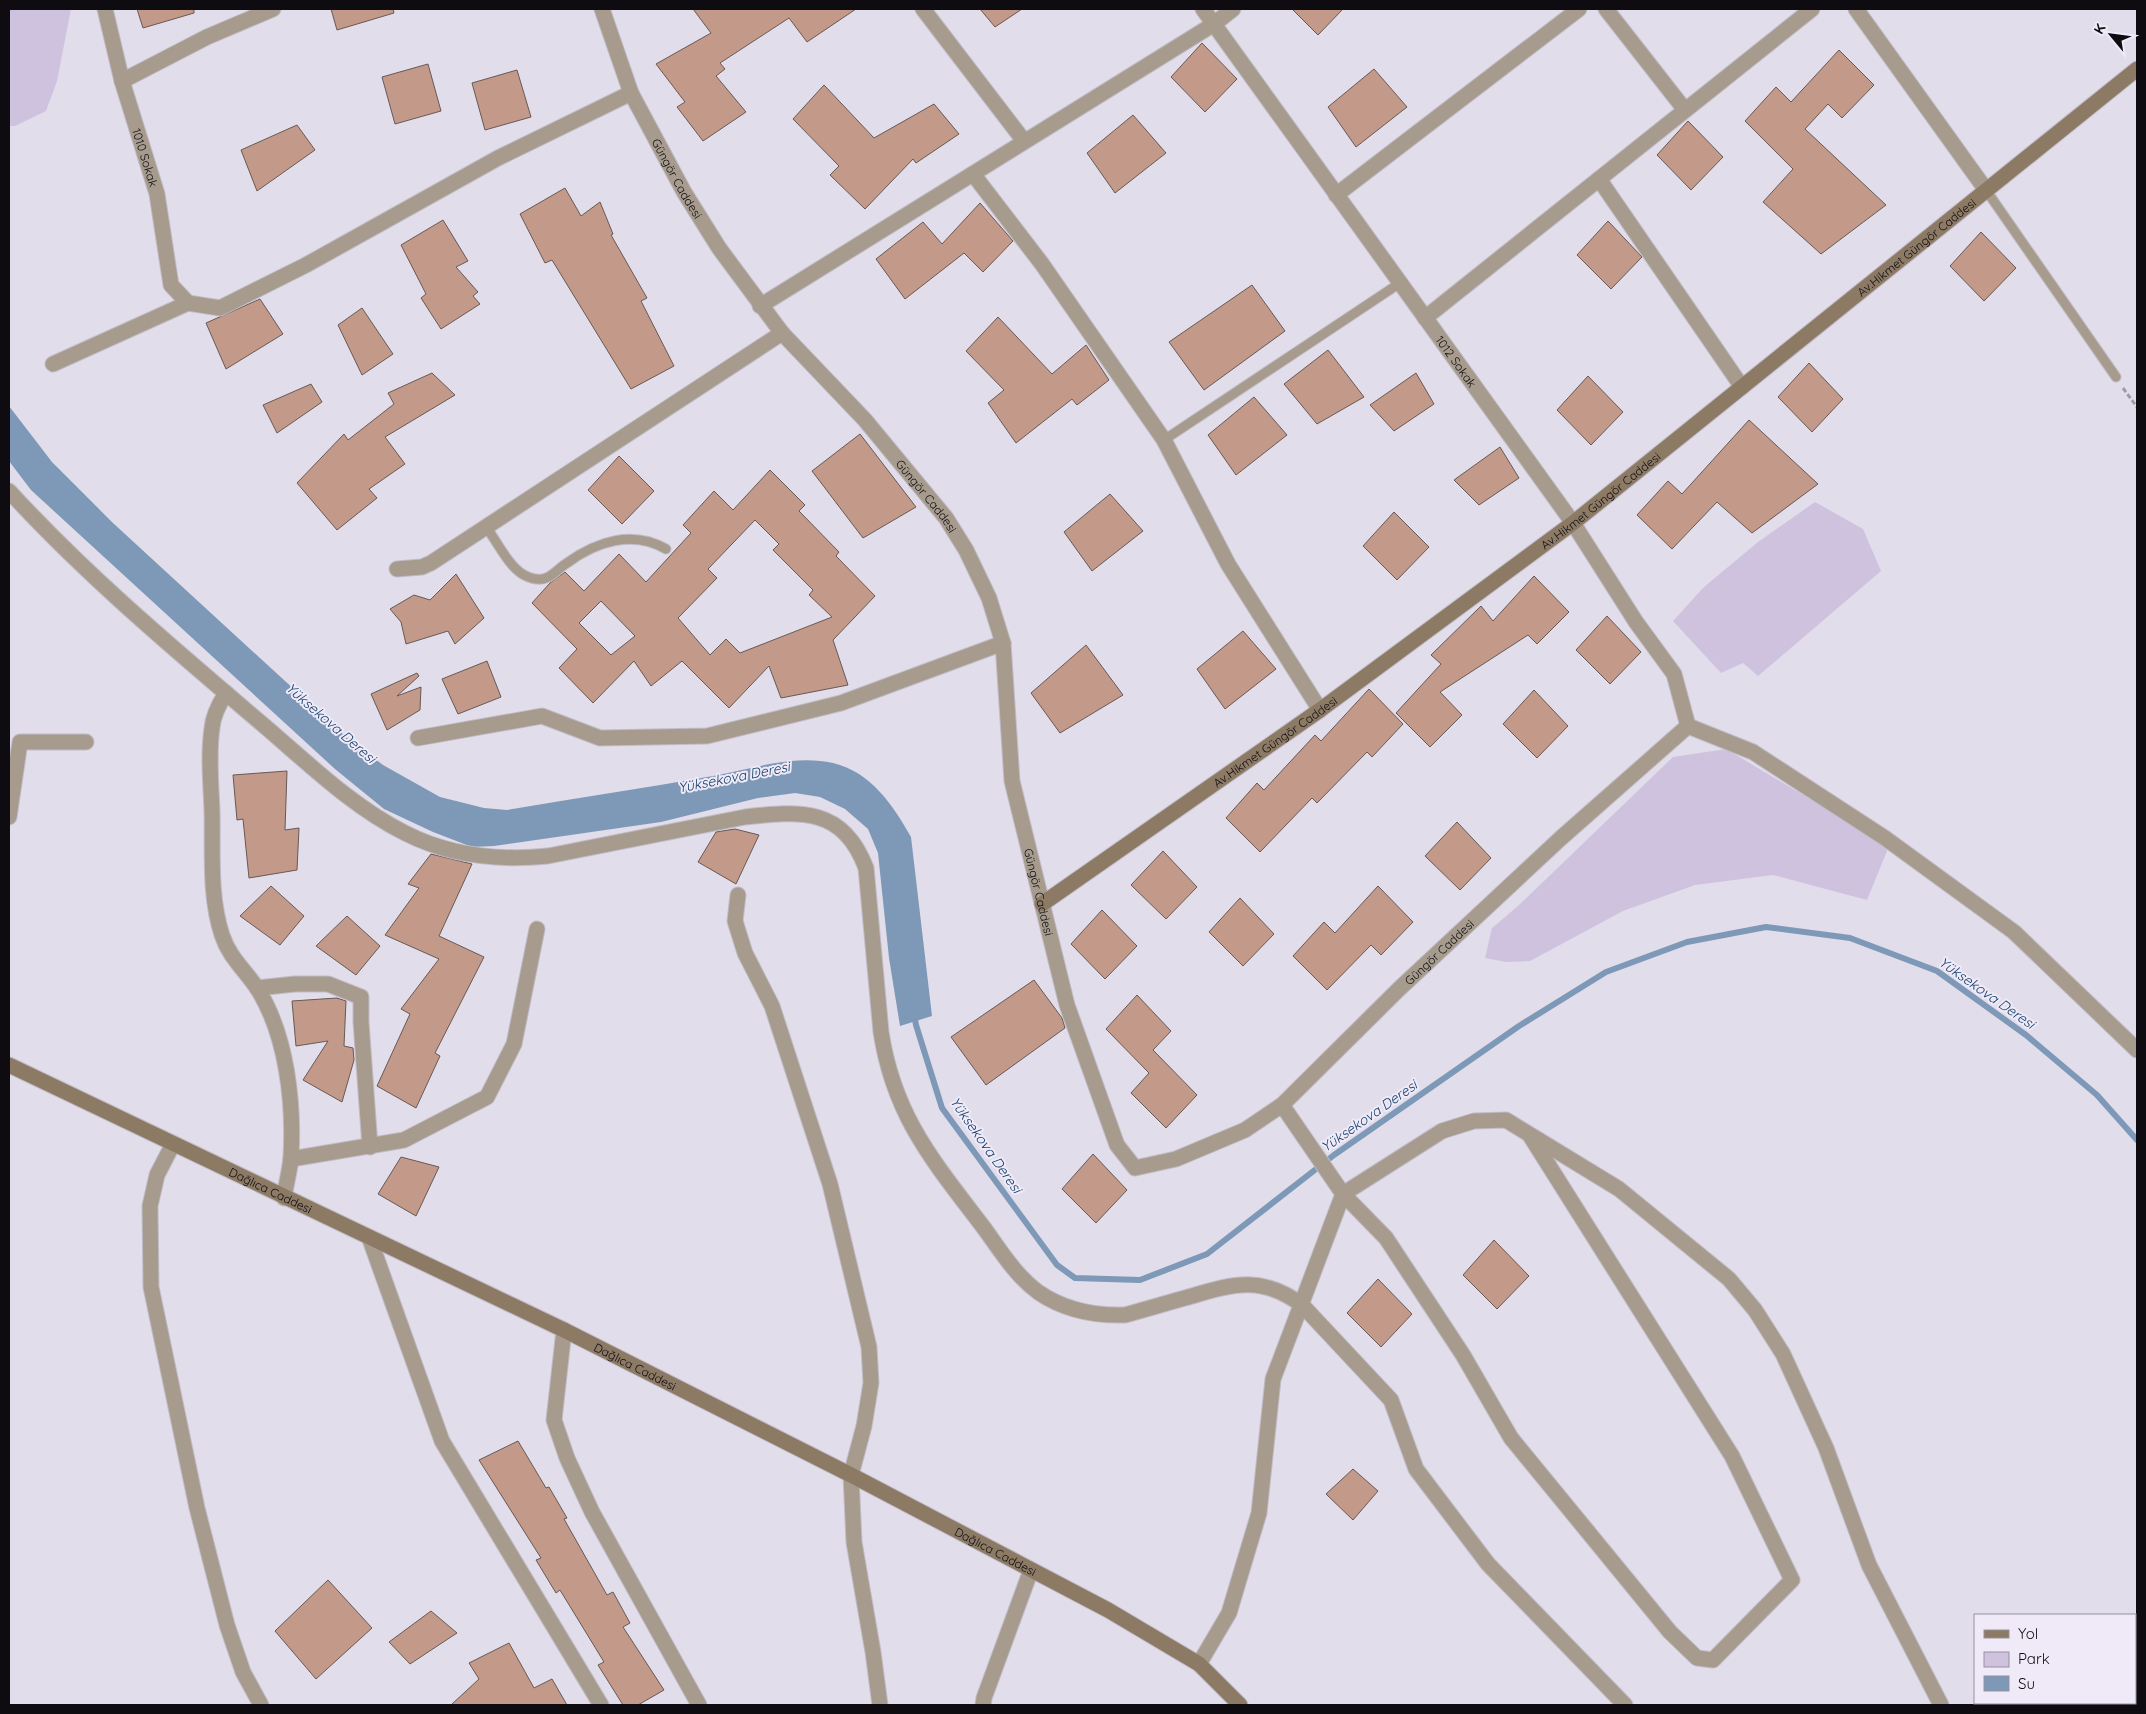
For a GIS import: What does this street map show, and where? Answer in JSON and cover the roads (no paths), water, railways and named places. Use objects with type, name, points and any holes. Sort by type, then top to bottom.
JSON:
[{"type":"main road","name":"Av.Hikmet Güngör Caddesi","points":[[1042,904],[1320,710],[1572,523],[2137,69]]},
{"type":"main road","name":"Dağlıca Caddesi","points":[[9,1065],[284,1198],[564,1330],[851,1475],[1108,1610],[1199,1664],[1240,1705]]},
{"type":"street","name":"1010 Sokak","points":[[105,9],[122,81],[157,194],[171,285],[188,303]]},
{"type":"street","points":[[122,81],[207,38],[273,9]]},
{"type":"street","name":"Güngör Caddesi","points":[[602,9],[631,92],[689,200],[718,248],[782,333],[865,420],[946,518],[966,550],[989,598],[1003,643],[1012,781],[1066,1005],[1117,1145],[1135,1168],[1176,1159],[1245,1130],[1282,1105],[1406,983],[1561,838],[1688,726]]},
{"type":"street","points":[[923,9],[1024,141]]},
{"type":"street","name":"1012 Sokak","points":[[1203,9],[1572,523],[1636,622],[1674,674],[1688,726]]},
{"type":"street","points":[[760,306],[1214,24],[1233,9]]},
{"type":"street","points":[[1336,195],[1579,9]]},
{"type":"street","points":[[1606,9],[1685,110]]},
{"type":"street","points":[[1425,318],[1812,9]]},
{"type":"street","points":[[1856,9],[1986,190]]},
{"type":"street","points":[[53,364],[188,303],[220,308],[306,265],[498,158],[631,92]]},
{"type":"street","points":[[973,174],[1048,272],[1164,440],[1228,564],[1320,710]]},
{"type":"street","points":[[1599,179],[1742,387]]},
{"type":"street","points":[[397,569],[422,567],[782,333]]},
{"type":"street","points":[[9,491],[76,561],[226,693],[359,806],[406,834],[453,851],[478,857],[516,859],[548,856],[745,817],[792,812],[821,818],[834,825],[854,844],[866,868],[881,1032],[885,1055],[898,1099],[908,1121],[928,1154],[1023,1279],[1054,1302],[1072,1310],[1107,1316],[1125,1315],[1220,1288],[1246,1284],[1276,1289],[1302,1305],[1391,1400],[1416,1469],[1488,1564],[1625,1705]]},
{"type":"street","points":[[418,738],[542,716],[600,738],[707,736],[841,703],[1003,643]]},
{"type":"street","points":[[226,693],[216,711],[210,741],[215,903],[222,936],[233,959],[257,988],[279,1041],[287,1074],[291,1114],[291,1158],[284,1198]]},
{"type":"street","points":[[1688,726],[1753,752],[1885,838],[2014,932],[2137,1050]]},
{"type":"street","points":[[9,817],[20,742],[86,742]]},
{"type":"street","points":[[738,895],[735,921],[745,953],[772,1006],[830,1184],[869,1347],[871,1383],[864,1426],[851,1475],[854,1542],[880,1705]]},
{"type":"street","points":[[291,1158],[370,1147],[404,1140],[488,1097],[514,1044],[537,929]]},
{"type":"street","points":[[257,988],[295,984],[328,984],[361,997],[370,1147]]},
{"type":"street","points":[[1282,1105],[1343,1194],[1386,1238],[1463,1355],[1511,1438],[1670,1632],[1696,1658],[1713,1660],[1792,1580],[1732,1456],[1529,1134]]},
{"type":"street","points":[[1199,1664],[1229,1613],[1259,1513],[1273,1379],[1343,1194],[1442,1130],[1474,1121],[1506,1120],[1619,1189],[1729,1279],[1754,1310],[1783,1354],[1826,1448],[1869,1565],[1941,1705]]},
{"type":"street","points":[[173,1144],[158,1175],[150,1206],[151,1287],[197,1508],[227,1625],[243,1672],[261,1705]]},
{"type":"street","points":[[369,1237],[442,1441],[601,1705]]},
{"type":"street","points":[[564,1330],[554,1420],[567,1458],[592,1512],[699,1705]]},
{"type":"street","points":[[983,1705],[1031,1570]]},
{"type":"lane","points":[[1986,190],[2116,377]]},
{"type":"lane","points":[[1164,440],[1400,283]]},
{"type":"lane","points":[[486,527],[517,570],[524,575],[540,579],[547,578],[583,552],[613,541],[638,538],[666,549]]},
{"type":"water","points":[[9,406],[52,462],[113,523],[347,738],[383,765],[440,797],[484,808],[507,810],[713,776],[758,766],[803,760],[833,763],[847,767],[859,774],[880,791],[897,813],[911,837],[932,1016],[900,1026],[889,958],[878,853],[868,829],[845,809],[820,797],[795,793],[758,798],[661,822],[494,846],[472,847],[433,832],[384,809],[335,769],[31,490],[9,461]]},
{"type":"waterway","name":"Yüksekova Deresi","points":[[914,1014],[942,1108],[1057,1265],[1075,1278],[1140,1280],[1207,1254],[1334,1155],[1519,1026],[1606,972],[1687,942],[1766,927],[1850,938],[1937,971],[2026,1035],[2097,1095],[2137,1140]]}]
